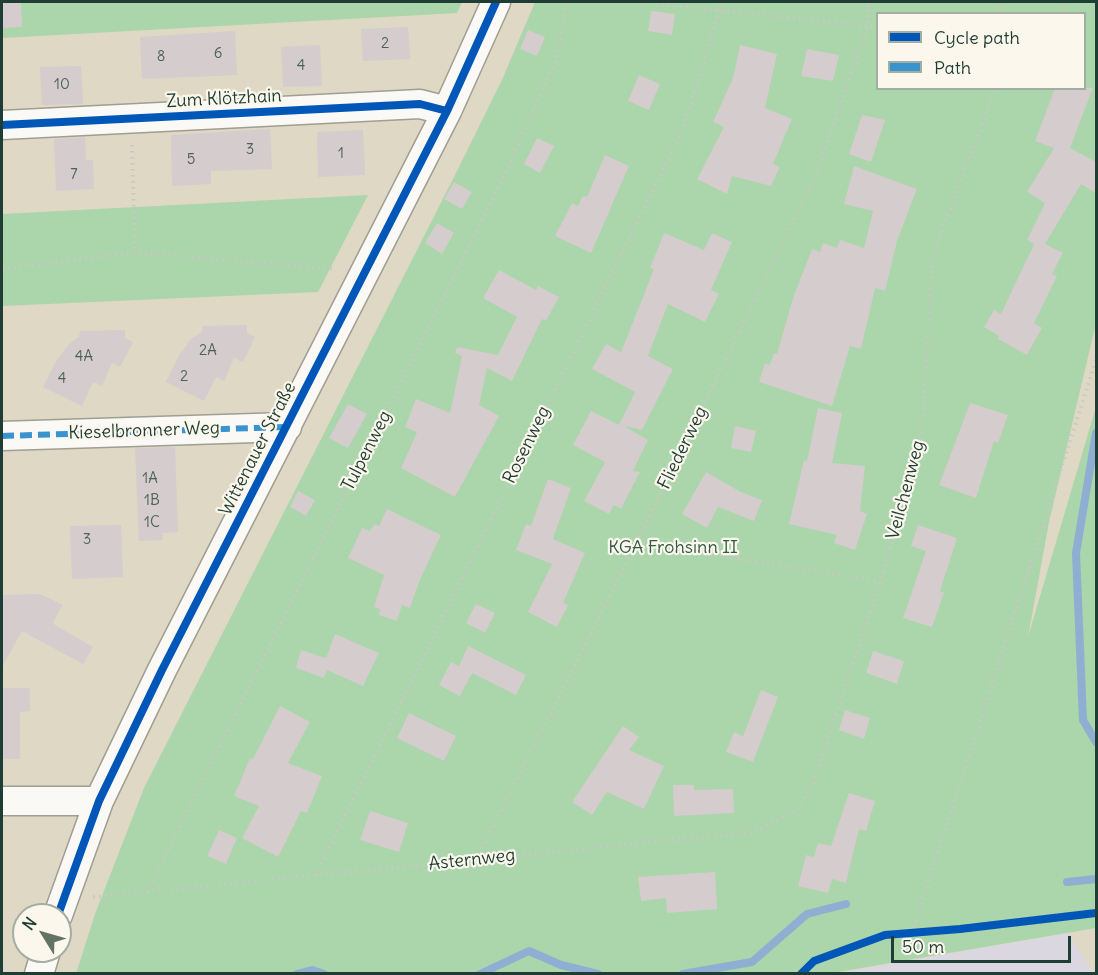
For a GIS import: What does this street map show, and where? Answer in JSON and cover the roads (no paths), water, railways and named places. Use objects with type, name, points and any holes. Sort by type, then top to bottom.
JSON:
[{"type":"street","name":"Wittenauer Straße","points":[[62,903],[99,801],[162,670],[447,111],[496,2]]},
{"type":"street","name":"Zum Klötzhain","points":[[2,125],[420,104],[447,111]]},
{"type":"street","name":"Kieselbronner Weg","points":[[2,436],[287,427]]},
{"type":"street","points":[[2,801],[99,801]]},
{"type":"waterway","points":[[1096,433],[1076,553],[1083,720],[1096,742]]},
{"type":"waterway","points":[[1067,882],[1096,879]]},
{"type":"waterway","points":[[683,974],[752,962],[807,914],[846,904]]},
{"type":"waterway","points":[[480,974],[529,951],[561,965],[598,974]]},
{"type":"waterway","points":[[297,974],[312,970],[324,974]]},
{"type":"park label","name":"KGA Frohsinn II","points":[[673,548]]}]
